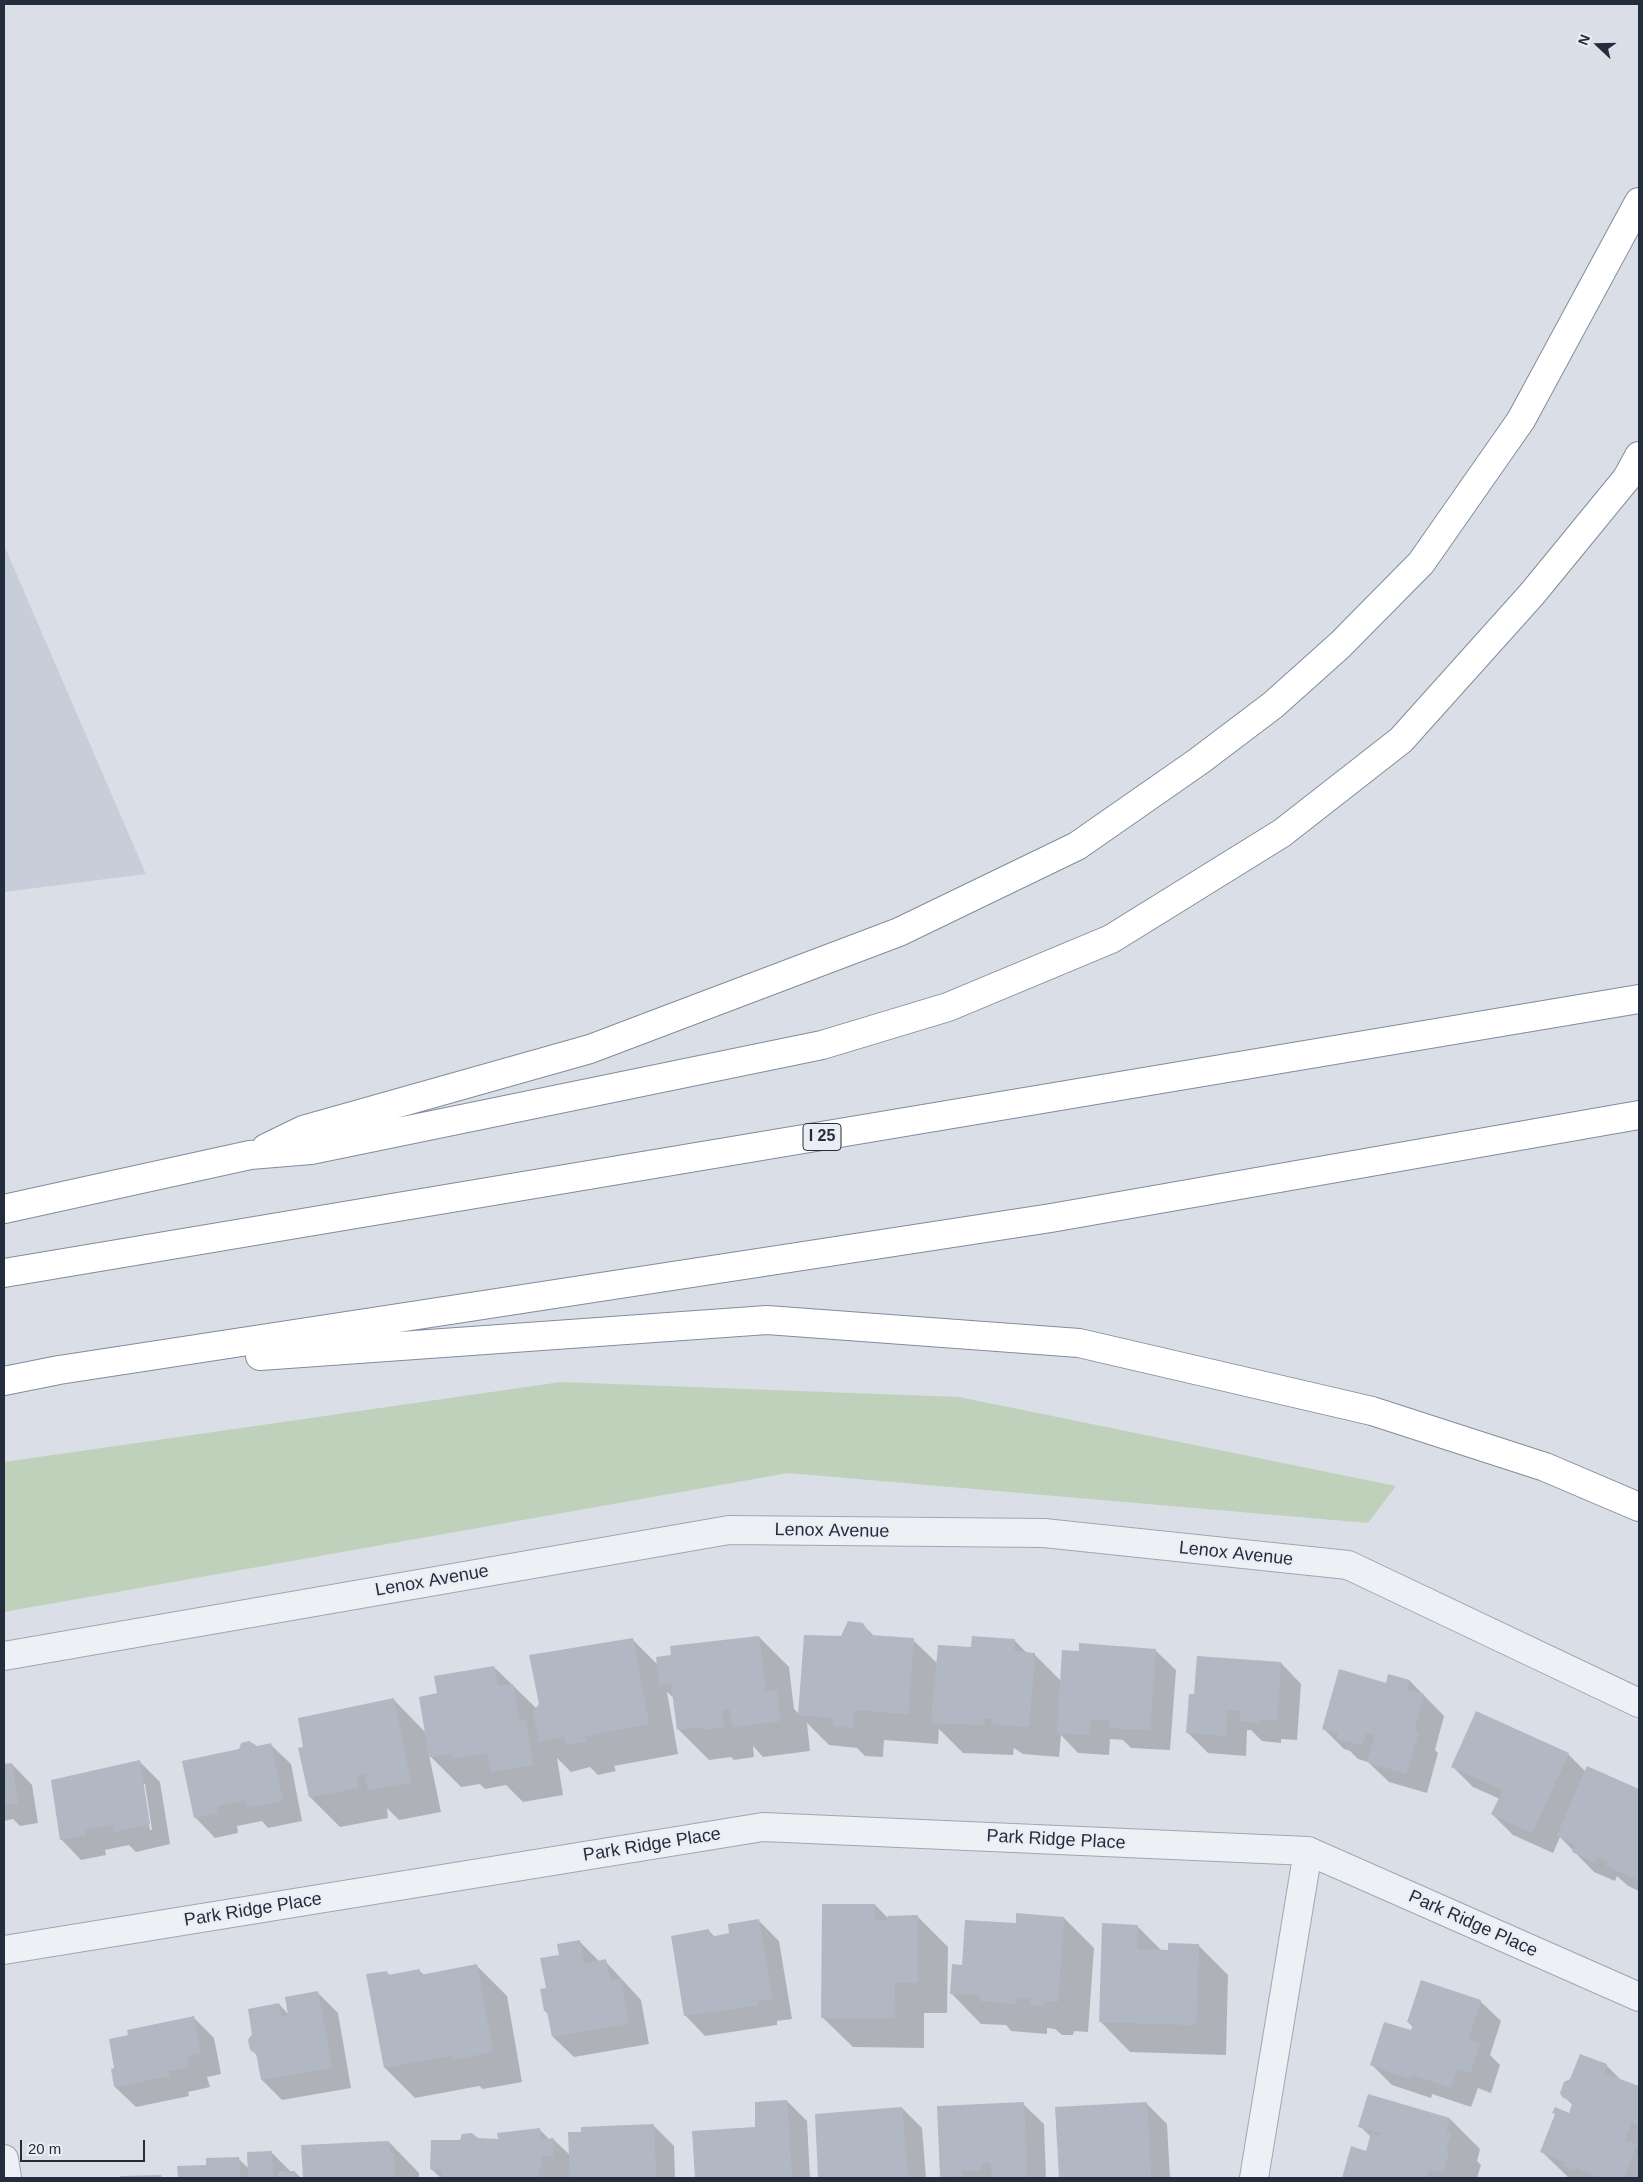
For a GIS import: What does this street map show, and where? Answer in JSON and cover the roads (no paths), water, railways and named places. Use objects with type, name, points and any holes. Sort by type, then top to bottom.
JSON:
[{"type":"highway","points":[[250,1156],[303,1130],[599,1046],[899,932],[1077,846],[1199,760],[1273,704],[1340,645],[1421,563],[1520,420],[1639,202]]},
{"type":"highway","points":[[4,1209],[250,1156],[321,1148],[822,1045],[948,1007],[1111,939],[1282,833],[1401,740],[1532,594],[1627,478],[1639,456]]},
{"type":"highway","name":"I 25","points":[[4,1273],[1639,999]]},
{"type":"highway","points":[[4,1381],[59,1370],[1041,1220],[1639,1115]]},
{"type":"highway","points":[[59,1370],[767,1320],[1079,1343],[1372,1412],[1545,1467],[1639,1507]]},
{"type":"street","name":"Lenox Avenue","points":[[4,1656],[729,1530],[1044,1533],[1348,1566],[1639,1703]]},
{"type":"street","name":"Park Ridge Place","points":[[4,1950],[763,1827],[1308,1851],[1639,1996]]},
{"type":"street","points":[[1254,2178],[1308,1851]]},
{"type":"street","points":[[4,2159],[7,2178]]}]
